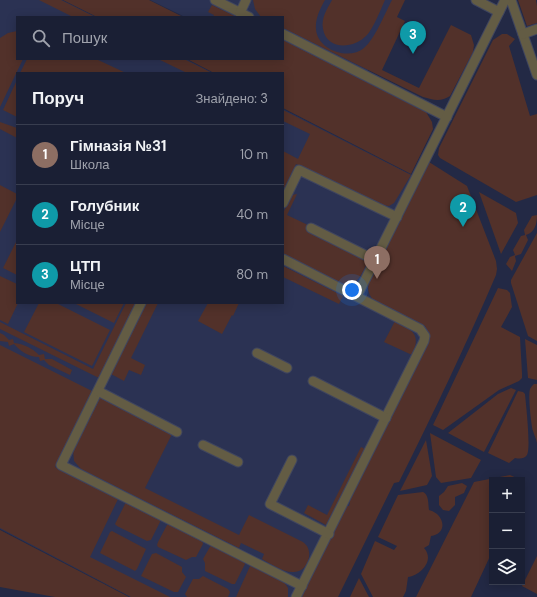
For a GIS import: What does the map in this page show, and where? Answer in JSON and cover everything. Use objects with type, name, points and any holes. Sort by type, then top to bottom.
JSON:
[{"type":"lane","points":[[215,0],[247,16]]},
{"type":"lane","points":[[240,13],[246,0]]},
{"type":"lane","points":[[476,0],[499,12]]},
{"type":"lane","points":[[357,296],[505,0]]},
{"type":"lane","points":[[511,0],[537,75]]},
{"type":"lane","points":[[523,34],[537,29]]},
{"type":"lane","points":[[284,35],[447,117]]},
{"type":"lane","points":[[284,201],[299,170],[397,217]]},
{"type":"lane","points":[[311,228],[375,260]]},
{"type":"lane","points":[[284,260],[420,329],[425,336],[424,341],[329,534],[296,597]]},
{"type":"lane","points":[[141,304],[61,465],[302,586]]},
{"type":"lane","points":[[257,353],[287,368]]},
{"type":"lane","points":[[313,381],[386,418]]},
{"type":"lane","points":[[98,392],[177,432]]},
{"type":"lane","points":[[203,445],[238,462]]},
{"type":"lane","points":[[292,460],[270,504],[329,534]]},
{"type":"shaded area","points":[[0,0],[62,0],[94,16],[16,16],[16,60],[188,60],[211,72],[16,72],[16,304],[284,304],[284,110],[455,197],[482,256],[314,597],[130,597],[0,529]]},
{"type":"shaded area","points":[[39,0],[61,0],[93,16],[71,16]]},
{"type":"shaded area","points":[[63,0],[149,0],[181,16],[95,16]]},
{"type":"shaded area","points":[[150,0],[401,0],[359,89],[284,52],[284,16],[183,16]]},
{"type":"shaded area","points":[[253,0],[325,0],[316,22],[318,36],[322,43],[328,48],[342,53],[350,53],[358,52],[372,39],[392,0],[405,0],[397,17],[405,21],[382,70],[419,88],[451,25],[471,35],[474,45],[473,52],[450,96],[440,100],[430,99],[423,97],[284,28],[284,16],[260,16],[255,9]]},
{"type":"shaded area","points":[[332,0],[385,0],[367,35],[362,40],[342,46],[330,41],[323,29],[326,10]]},
{"type":"shaded area","points":[[518,0],[536,0],[537,23],[527,26]]},
{"type":"shaded area","points":[[212,5],[235,16],[214,16],[208,12]]},
{"type":"shaded area","points":[[16,31],[16,60],[23,60],[0,107],[0,38],[8,33]]},
{"type":"shaded area","points":[[502,34],[507,34],[515,39],[509,46],[530,116],[537,114],[537,195],[516,202],[440,158],[438,155],[439,148],[493,40]]},
{"type":"shaded area","points":[[284,41],[426,112],[432,122],[433,129],[411,174],[284,109],[284,72],[212,72],[189,60],[284,60]]},
{"type":"shaded area","points":[[26,60],[98,60],[124,72],[20,72]]},
{"type":"shaded area","points":[[160,60],[186,60],[210,72],[185,72]]},
{"type":"shaded area","points":[[16,82],[16,116],[3,110]]},
{"type":"shaded area","points":[[284,111],[411,175],[394,203],[389,206],[381,205],[296,164],[284,189],[284,152],[298,159],[310,134],[284,121]]},
{"type":"shaded area","points":[[0,122],[16,128],[16,137],[0,129]]},
{"type":"shaded area","points":[[429,162],[467,186],[496,261],[496,275],[461,353],[399,482],[394,483],[338,597],[301,597],[347,506],[349,506],[349,502],[428,342],[429,334],[425,326],[374,301],[369,294],[368,287],[373,272],[375,273],[377,270],[375,268]]},
{"type":"shaded area","points":[[0,185],[16,193],[16,200],[0,232]]},
{"type":"shaded area","points":[[479,192],[516,213],[518,223],[501,254]]},
{"type":"shaded area","points":[[297,194],[287,215],[310,226],[307,231],[368,262],[361,275],[355,282],[352,284],[342,285],[284,256],[284,211],[292,195]]},
{"type":"shaded area","points":[[537,215],[535,227],[532,232],[526,235],[528,240],[521,254],[515,256],[516,261],[512,271],[506,264],[510,257],[515,255],[513,250],[521,236],[525,235],[524,230],[532,216]]},
{"type":"shaded area","points":[[537,233],[537,341],[528,336],[511,280]]},
{"type":"shaded area","points":[[16,242],[16,274],[3,268]]},
{"type":"shaded area","points":[[284,266],[343,296],[339,304],[284,277]]},
{"type":"shaded area","points":[[0,276],[16,284],[16,304],[18,304],[8,324],[0,320]]},
{"type":"shaded area","points":[[498,288],[507,290],[510,293],[512,307],[501,327],[520,337],[522,378],[519,381],[499,390],[443,430],[433,425]]},
{"type":"shaded area","points":[[38,304],[58,304],[110,330],[92,366],[24,332]]},
{"type":"shaded area","points":[[76,304],[124,304],[114,323]]},
{"type":"shaded area","points":[[126,304],[136,304],[99,378],[0,329],[0,322],[93,369]]},
{"type":"shaded area","points":[[146,304],[158,304],[131,358],[145,365],[141,375],[129,370],[124,381],[111,374]]},
{"type":"shaded area","points":[[207,304],[239,304],[222,334],[198,321]]},
{"type":"shaded area","points":[[395,321],[406,327],[414,334],[416,342],[412,355],[384,342]]},
{"type":"shaded area","points":[[0,333],[9,340],[13,339],[14,343],[21,344],[34,350],[39,355],[44,354],[45,359],[52,359],[72,370],[70,375],[49,365],[44,360],[40,361],[39,357],[25,353],[14,344],[9,346],[8,342],[0,341]]},
{"type":"shaded area","points":[[525,339],[537,345],[537,380],[528,378]]},
{"type":"shaded area","points":[[0,345],[92,391],[55,467],[118,499],[90,557],[170,597],[131,597],[0,528]]},
{"type":"shaded area","points":[[534,384],[537,384],[537,443],[532,427],[529,392]]},
{"type":"shaded area","points":[[511,388],[516,390],[484,452],[448,433],[498,394]]},
{"type":"shaded area","points":[[518,391],[525,394],[529,444],[527,455],[525,457],[520,459],[515,458],[509,463],[488,453]]},
{"type":"shaded area","points":[[99,397],[172,434],[145,488],[239,535],[249,515],[305,544],[309,550],[309,559],[305,566],[294,572],[282,570],[262,559],[264,554],[241,543],[239,548],[81,469],[74,461],[73,449]]},
{"type":"shaded area","points":[[430,433],[481,460],[471,478],[441,483],[436,477]]},
{"type":"shaded area","points":[[426,440],[432,476],[427,485],[400,491]]},
{"type":"shaded area","points":[[361,447],[365,449],[326,525],[304,513],[308,505],[327,515]]},
{"type":"shaded area","points":[[510,475],[514,477],[500,477]]},
{"type":"shaded area","points":[[489,479],[489,558],[471,597],[416,597],[474,482]]},
{"type":"shaded area","points":[[462,483],[467,486],[464,493],[455,497],[455,505],[449,511],[443,510],[439,505],[439,496],[448,486]]},
{"type":"shaded area","points":[[423,492],[427,497],[429,510],[438,515],[442,524],[440,532],[431,536],[429,545],[424,548],[428,557],[427,562],[422,570],[413,576],[408,577],[406,591],[403,597],[373,597],[361,574],[375,541],[394,550],[397,546],[378,537],[398,495]]},
{"type":"shaded area","points":[[126,502],[161,520],[151,540],[147,541],[115,524]]},
{"type":"shaded area","points":[[169,524],[202,540],[203,544],[196,557],[186,560],[158,547],[158,542]]},
{"type":"shaded area","points":[[0,530],[129,597],[55,597],[0,587]]},
{"type":"shaded area","points":[[112,531],[146,549],[135,571],[100,553],[110,532]]},
{"type":"shaded area","points":[[211,545],[244,561],[245,564],[235,584],[205,571],[205,563],[203,559]]},
{"type":"shaded area","points":[[156,553],[182,567],[182,572],[186,577],[178,592],[174,592],[141,576],[152,554]]},
{"type":"shaded area","points":[[537,556],[537,594],[522,586],[525,585],[525,580]]},
{"type":"shaded area","points":[[251,564],[284,582],[288,588],[288,597],[236,597]]},
{"type":"shaded area","points":[[203,576],[228,589],[230,592],[228,597],[187,597],[185,594],[193,579],[199,579]]},
{"type":"shaded area","points":[[359,578],[369,597],[350,597]]},
{"type":"place","name":"ЦТП","points":[[413,54]]},
{"type":"place","name":"Голубник","points":[[463,227]]},
{"type":"place","name":"Гімназія №31","points":[[377,279]]}]
